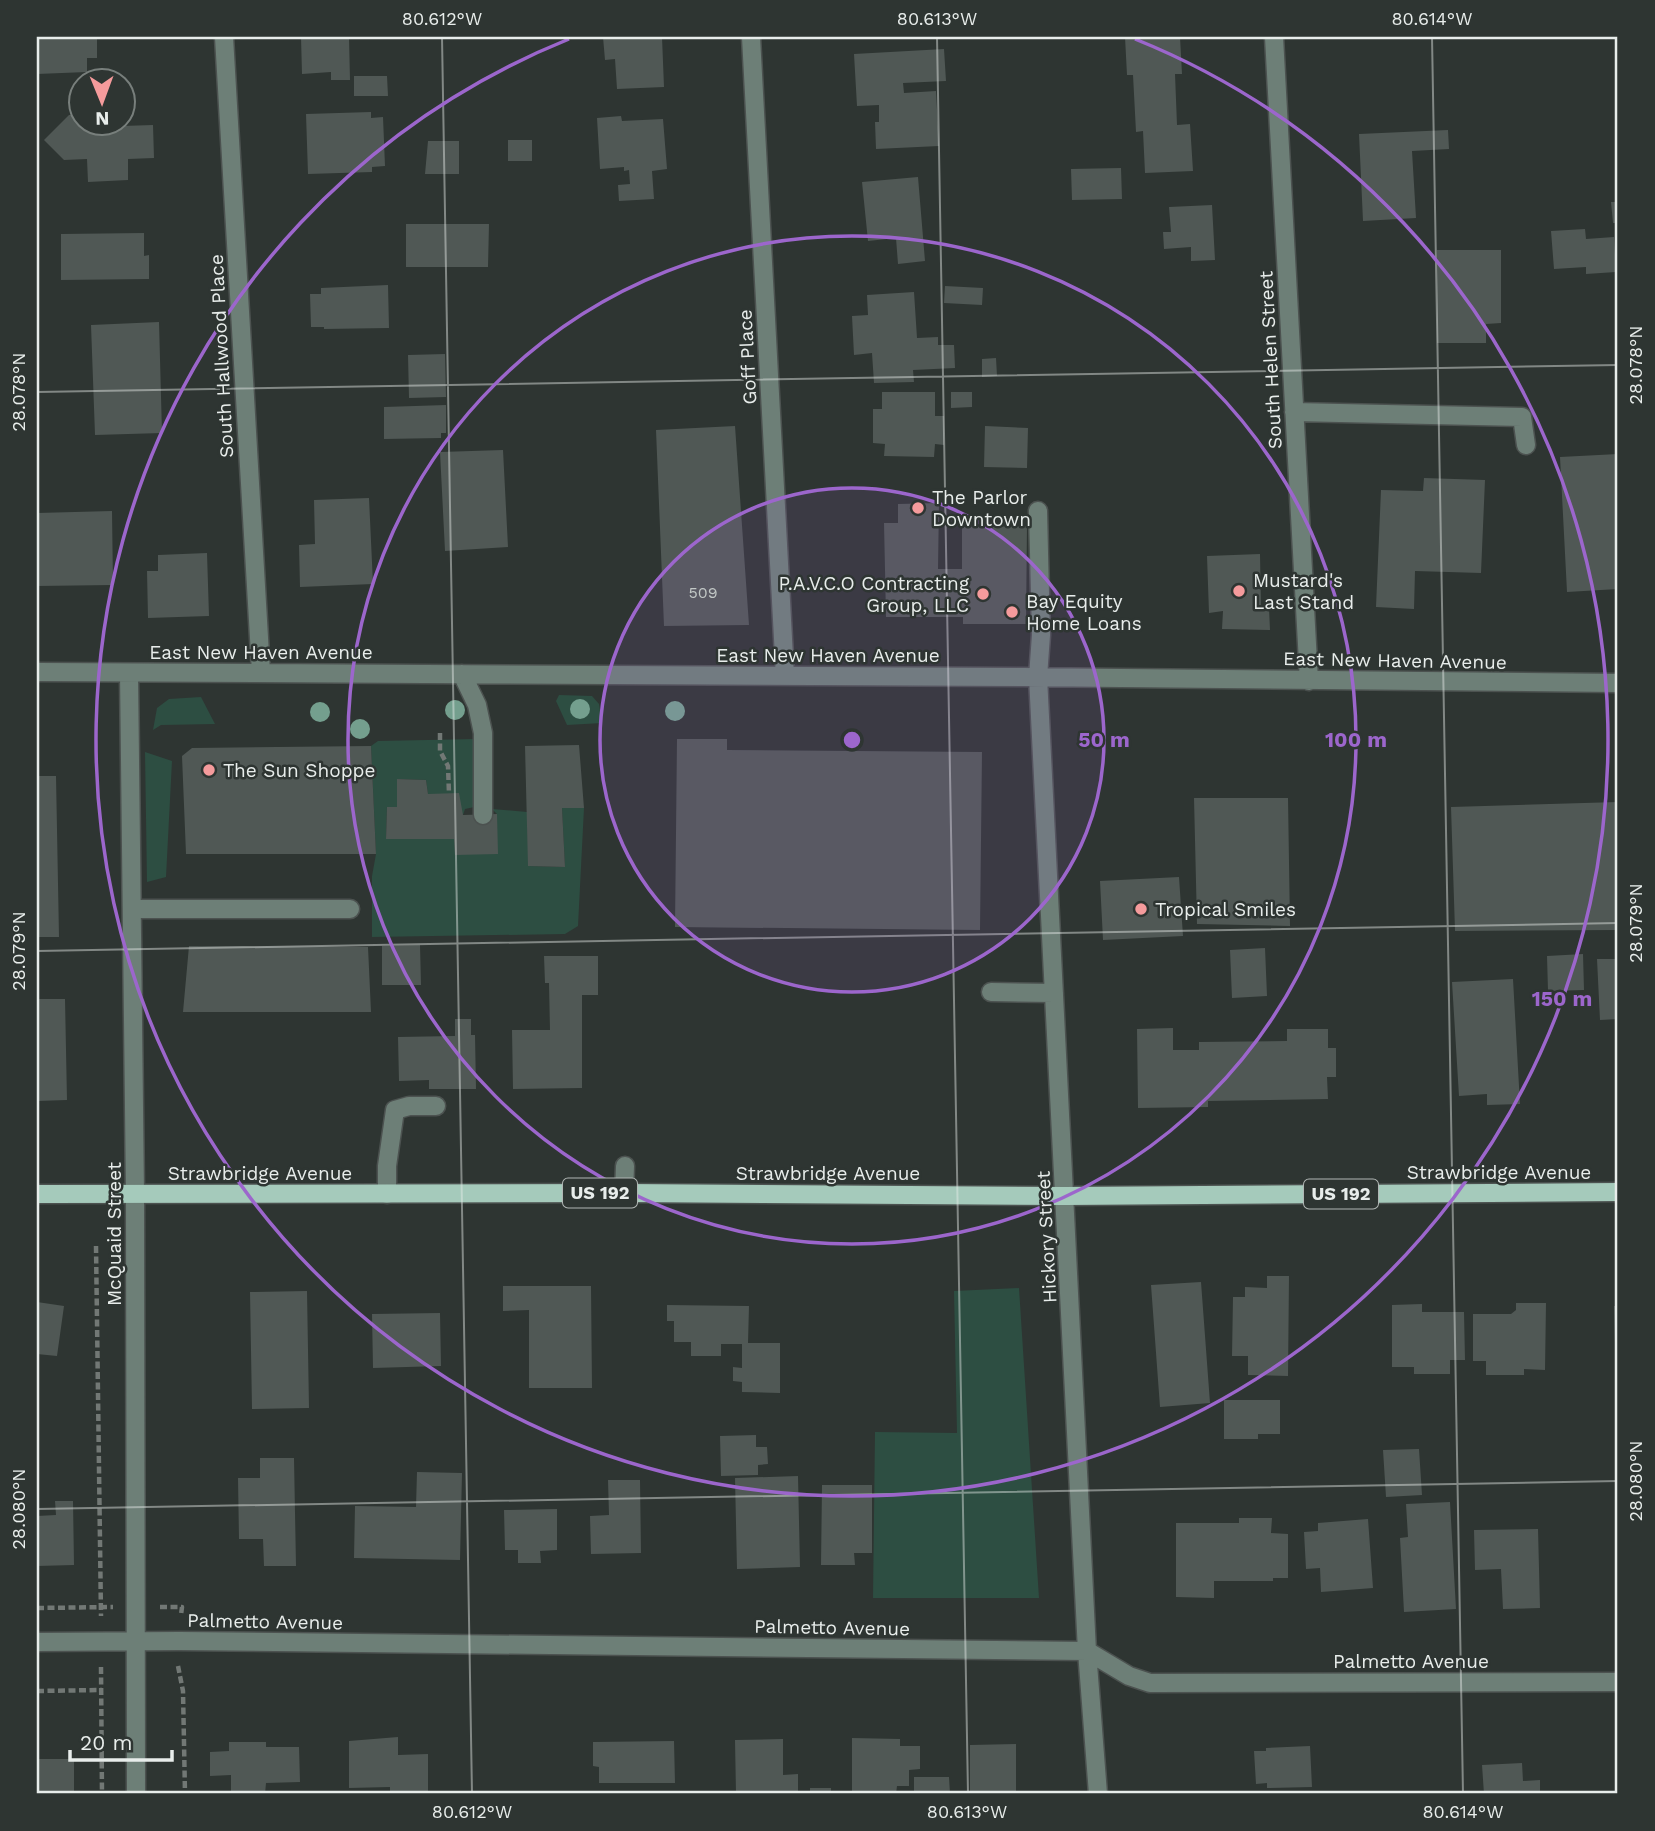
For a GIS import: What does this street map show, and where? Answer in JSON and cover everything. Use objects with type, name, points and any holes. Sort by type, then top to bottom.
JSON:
[{"type":"main road","name":"Strawbridge Avenue","points":[[37,1194],[624,1193],[1065,1196],[1618,1192]]},
{"type":"street","name":"South Hallwood Place","points":[[224,37],[261,672]]},
{"type":"street","name":"Goff Place","points":[[751,37],[785,676]]},
{"type":"street","name":"South Helen Street","points":[[1274,37],[1309,681]]},
{"type":"street","points":[[1294,412],[1522,417],[1526,445]]},
{"type":"street","name":"Hickory Street","points":[[1038,511],[1041,635],[1038,677],[1087,1651],[1098,1794]]},
{"type":"street","name":"East New Haven Avenue","points":[[37,672],[1618,683]]},
{"type":"street","name":"McQuaid Street","points":[[130,673],[135,1194],[136,1794]]},
{"type":"street","points":[[462,674],[477,705],[483,733],[483,815]]},
{"type":"street","points":[[132,909],[350,909]]},
{"type":"street","points":[[991,992],[1054,993]]},
{"type":"street","points":[[387,1194],[387,1166],[395,1110],[409,1106],[436,1106]]},
{"type":"street","points":[[624,1193],[625,1166]]},
{"type":"street","name":"Palmetto Avenue","points":[[37,1642],[135,1640],[1087,1651],[1129,1676],[1150,1683],[1618,1682]]},
{"type":"path","points":[[440,733],[440,751],[449,766],[449,794]]},
{"type":"path","points":[[96,1246],[102,1794]]},
{"type":"path","points":[[182,1607],[178,1669],[183,1691],[185,1794]]},
{"type":"path","points":[[37,1691],[102,1690]]},
{"type":"green space","points":[[559,695],[592,696],[599,704],[602,723],[567,725],[556,701]]},
{"type":"green space","points":[[201,697],[215,724],[161,725],[153,730],[157,708],[169,699]]},
{"type":"green space","points":[[476,739],[479,806],[465,809],[463,815],[428,794],[426,780],[397,779],[397,807],[387,807],[386,838],[454,839],[497,814],[492,809],[527,812],[529,866],[565,867],[562,808],[584,808],[578,926],[565,934],[372,937],[372,876],[376,854],[371,746],[378,741]]},
{"type":"green space","points":[[145,752],[172,761],[166,877],[147,882]]},
{"type":"green space","points":[[1019,1288],[1039,1598],[873,1598],[875,1432],[957,1433],[954,1291]]},
{"type":"building","points":[[37,37],[97,37],[97,58],[87,58],[87,66],[66,66],[66,73],[37,74]]},
{"type":"building","points":[[301,37],[349,37],[350,80],[331,80],[331,72],[302,74]]},
{"type":"building","points":[[603,37],[662,37],[664,87],[617,89],[615,59],[605,60]]},
{"type":"building","points":[[1125,37],[1180,37],[1182,74],[1175,74],[1177,125],[1190,124],[1193,171],[1145,173],[1143,131],[1136,132],[1133,75],[1127,75]]},
{"type":"building","points":[[944,49],[946,81],[903,83],[904,93],[936,91],[939,146],[876,149],[875,122],[879,122],[879,105],[857,106],[854,54]]},
{"type":"building","points":[[354,76],[387,76],[388,96],[354,96]]},
{"type":"building","points":[[371,112],[371,118],[383,117],[385,166],[372,167],[372,172],[308,174],[306,114]]},
{"type":"building","points":[[621,116],[622,121],[663,119],[667,169],[652,171],[654,199],[619,201],[618,185],[630,184],[629,170],[624,171],[624,167],[600,169],[597,118]]},
{"type":"building","points":[[66,118],[66,136],[136,136],[136,126],[153,125],[154,158],[128,159],[128,180],[88,182],[87,159],[64,160],[44,140]]},
{"type":"building","points":[[1448,130],[1449,149],[1412,151],[1416,218],[1363,221],[1359,134]]},
{"type":"building","points":[[508,140],[532,140],[532,161],[508,161]]},
{"type":"building","points":[[428,141],[459,141],[459,174],[425,174]]},
{"type":"building","points":[[1121,168],[1122,199],[1072,200],[1071,169]]},
{"type":"building","points":[[918,177],[925,261],[898,264],[896,238],[868,241],[862,182]]},
{"type":"building","points":[[1611,202],[1618,202],[1618,223],[1613,223]]},
{"type":"building","points":[[1212,205],[1215,260],[1191,261],[1191,247],[1164,249],[1163,232],[1171,232],[1169,207]]},
{"type":"building","points":[[406,224],[489,224],[488,267],[406,267]]},
{"type":"building","points":[[1585,229],[1586,239],[1614,237],[1616,272],[1586,274],[1586,267],[1554,269],[1551,231]]},
{"type":"building","points":[[144,233],[144,256],[149,255],[149,279],[61,280],[61,234]]},
{"type":"building","points":[[1437,250],[1501,250],[1501,323],[1486,324],[1486,343],[1437,343]]},
{"type":"building","points":[[388,285],[389,328],[311,327],[310,294],[321,294],[321,288]]},
{"type":"building","points":[[945,286],[983,288],[982,305],[944,303]]},
{"type":"building","points":[[914,292],[917,338],[938,337],[938,345],[954,345],[955,368],[913,370],[914,382],[874,383],[872,353],[854,355],[852,316],[868,315],[867,295]]},
{"type":"building","points":[[159,322],[162,433],[95,435],[91,325]]},
{"type":"building","points":[[445,354],[446,397],[409,398],[408,355]]},
{"type":"building","points":[[996,358],[997,376],[982,377],[982,359]]},
{"type":"building","points":[[882,392],[935,392],[935,416],[944,416],[944,445],[935,444],[934,457],[884,456],[885,444],[873,443],[873,409],[882,409]]},
{"type":"building","points":[[951,392],[972,392],[972,407],[951,408]]},
{"type":"building","points":[[446,405],[446,433],[441,433],[441,438],[384,439],[384,407]]},
{"type":"building","points":[[735,426],[749,625],[664,626],[656,430]]},
{"type":"building","points":[[985,426],[1028,428],[1027,468],[984,467]]},
{"type":"building","points":[[503,450],[508,547],[445,551],[440,452]]},
{"type":"building","points":[[1618,454],[1618,589],[1567,592],[1560,457]]},
{"type":"building","points":[[1424,478],[1485,480],[1481,573],[1415,571],[1414,609],[1376,607],[1381,490],[1423,491]]},
{"type":"building","points":[[369,498],[373,584],[300,587],[299,545],[315,544],[314,500]]},
{"type":"building","points":[[939,503],[938,569],[962,569],[962,527],[1027,526],[1026,624],[963,624],[963,617],[886,617],[884,523],[898,523],[898,504]]},
{"type":"building","points":[[112,511],[113,585],[37,586],[37,513]]},
{"type":"building","points":[[207,553],[209,616],[148,618],[147,571],[158,571],[158,555]]},
{"type":"building","points":[[1260,554],[1261,608],[1269,608],[1270,630],[1222,629],[1223,611],[1209,613],[1207,556]]},
{"type":"building","points":[[677,739],[727,739],[727,750],[982,752],[980,930],[675,927]]},
{"type":"building","points":[[579,745],[584,808],[562,808],[565,867],[528,866],[525,746]]},
{"type":"building","points":[[371,746],[376,854],[186,854],[182,756],[192,748]]},
{"type":"building","points":[[37,776],[56,776],[59,937],[37,937]]},
{"type":"building","points":[[397,779],[426,780],[428,794],[459,793],[463,815],[497,814],[498,854],[455,855],[454,839],[386,839],[387,807],[397,807]]},
{"type":"building","points":[[1194,798],[1288,798],[1290,926],[1197,924]]},
{"type":"building","points":[[1618,802],[1618,930],[1455,931],[1451,807]]},
{"type":"building","name":"Tropical Smiles","points":[[1179,877],[1183,936],[1103,940],[1100,881]]},
{"type":"building","points":[[420,945],[421,985],[382,985],[382,946]]},
{"type":"building","points":[[189,946],[368,947],[371,1012],[183,1012]]},
{"type":"building","points":[[1265,948],[1267,996],[1232,998],[1230,950]]},
{"type":"building","points":[[1583,954],[1584,990],[1548,991],[1547,956]]},
{"type":"building","points":[[544,956],[598,956],[598,995],[582,995],[582,1088],[513,1089],[512,1030],[550,1030],[549,983],[545,983]]},
{"type":"building","points":[[1597,959],[1618,959],[1618,1019],[1600,1020]]},
{"type":"building","points":[[1513,979],[1520,1104],[1487,1105],[1487,1094],[1459,1096],[1452,982]]},
{"type":"building","points":[[37,999],[65,999],[67,1100],[37,1101]]},
{"type":"building","points":[[455,1019],[471,1019],[471,1035],[475,1035],[476,1089],[429,1089],[429,1080],[399,1081],[398,1037],[455,1036]]},
{"type":"building","points":[[1173,1028],[1173,1050],[1199,1050],[1199,1042],[1287,1041],[1287,1029],[1328,1029],[1328,1048],[1336,1048],[1336,1077],[1327,1077],[1328,1099],[1208,1101],[1208,1107],[1138,1108],[1137,1029]]},
{"type":"building","points":[[1267,1276],[1289,1276],[1288,1376],[1248,1375],[1248,1356],[1232,1356],[1233,1297],[1245,1297],[1245,1287],[1267,1288]]},
{"type":"building","points":[[1201,1282],[1210,1403],[1160,1407],[1151,1285]]},
{"type":"building","points":[[503,1286],[591,1286],[592,1388],[529,1388],[529,1310],[503,1311]]},
{"type":"building","points":[[307,1291],[309,1408],[252,1409],[250,1292]]},
{"type":"building","points":[[37,1302],[64,1306],[57,1356],[37,1354]]},
{"type":"building","points":[[1516,1303],[1546,1303],[1545,1370],[1524,1369],[1524,1375],[1486,1375],[1486,1361],[1473,1361],[1473,1314],[1511,1314],[1516,1310]]},
{"type":"building","points":[[1422,1304],[1422,1312],[1464,1312],[1465,1360],[1450,1360],[1450,1374],[1414,1374],[1414,1367],[1392,1367],[1392,1305]]},
{"type":"building","points":[[667,1305],[749,1306],[748,1343],[780,1343],[780,1393],[742,1392],[742,1382],[733,1381],[733,1367],[742,1368],[742,1344],[721,1344],[721,1356],[691,1356],[691,1342],[674,1342],[674,1321],[667,1321]]},
{"type":"building","points":[[1614,1306],[1618,1306],[1618,1343],[1615,1343]]},
{"type":"building","points":[[440,1313],[441,1366],[373,1368],[372,1314]]},
{"type":"building","points":[[1224,1400],[1280,1400],[1280,1434],[1258,1434],[1258,1439],[1224,1439]]},
{"type":"building","points":[[756,1435],[756,1447],[767,1447],[768,1464],[758,1465],[758,1475],[721,1476],[720,1436]]},
{"type":"building","points":[[1419,1449],[1422,1495],[1386,1497],[1383,1450]]},
{"type":"building","points":[[260,1458],[294,1458],[296,1566],[264,1566],[263,1539],[239,1539],[238,1478],[260,1478]]},
{"type":"building","points":[[417,1472],[462,1473],[460,1560],[354,1558],[355,1506],[416,1507]]},
{"type":"building","points":[[798,1476],[800,1567],[737,1569],[735,1478]]},
{"type":"building","points":[[608,1480],[640,1480],[641,1553],[591,1554],[590,1516],[609,1515]]},
{"type":"building","points":[[822,1485],[872,1485],[872,1553],[854,1553],[855,1565],[821,1565]]},
{"type":"building","points":[[55,1501],[73,1501],[74,1565],[37,1566],[37,1516],[56,1515]]},
{"type":"building","points":[[1450,1502],[1456,1609],[1404,1612],[1400,1538],[1408,1537],[1406,1504]]},
{"type":"building","points":[[557,1509],[557,1550],[540,1551],[541,1563],[518,1563],[518,1550],[505,1550],[504,1510]]},
{"type":"building","points":[[1239,1518],[1272,1518],[1271,1533],[1288,1534],[1288,1578],[1273,1578],[1273,1581],[1214,1581],[1214,1598],[1176,1597],[1176,1523],[1239,1523]]},
{"type":"building","points":[[1368,1519],[1373,1588],[1321,1592],[1320,1568],[1306,1569],[1304,1532],[1318,1531],[1318,1523]]},
{"type":"building","points":[[1538,1529],[1540,1608],[1503,1609],[1501,1569],[1475,1570],[1474,1530]]},
{"type":"building","points":[[398,1737],[398,1755],[428,1754],[428,1794],[390,1794],[390,1787],[349,1788],[349,1741]]},
{"type":"building","points":[[852,1738],[900,1739],[900,1746],[920,1746],[920,1769],[909,1770],[909,1786],[897,1786],[896,1794],[852,1794]]},
{"type":"building","points":[[783,1739],[783,1775],[798,1774],[798,1794],[736,1794],[735,1740]]},
{"type":"building","points":[[674,1741],[675,1783],[599,1783],[599,1767],[593,1766],[593,1742]]},
{"type":"building","points":[[229,1742],[266,1742],[266,1747],[299,1747],[300,1782],[266,1783],[265,1794],[231,1794],[231,1775],[210,1776],[210,1752],[229,1751]]},
{"type":"building","points":[[1016,1744],[1016,1794],[970,1794],[970,1745]]},
{"type":"building","points":[[1310,1746],[1312,1787],[1267,1788],[1267,1783],[1256,1784],[1254,1751]]},
{"type":"building","points":[[37,1759],[74,1759],[74,1794],[37,1794]]},
{"type":"building","points":[[1522,1763],[1523,1781],[1540,1780],[1540,1794],[1484,1794],[1482,1765]]},
{"type":"building","points":[[914,1777],[949,1777],[950,1794],[914,1794]]},
{"type":"building","points":[[810,1788],[831,1788],[831,1794],[810,1794]]},
{"type":"place","name":"The Parlor Downtown","points":[[918,508]]},
{"type":"place","name":"Mustard's Last Stand","points":[[1239,591]]},
{"type":"place","name":"P.A.V.C.O Contracting Group, LLC","points":[[983,594]]},
{"type":"place","name":"Bay Equity Home Loans","points":[[1012,612]]},
{"type":"place","name":"The Sun Shoppe","points":[[209,770]]},
{"type":"place","name":"Tropical Smiles","points":[[1141,909]]}]
